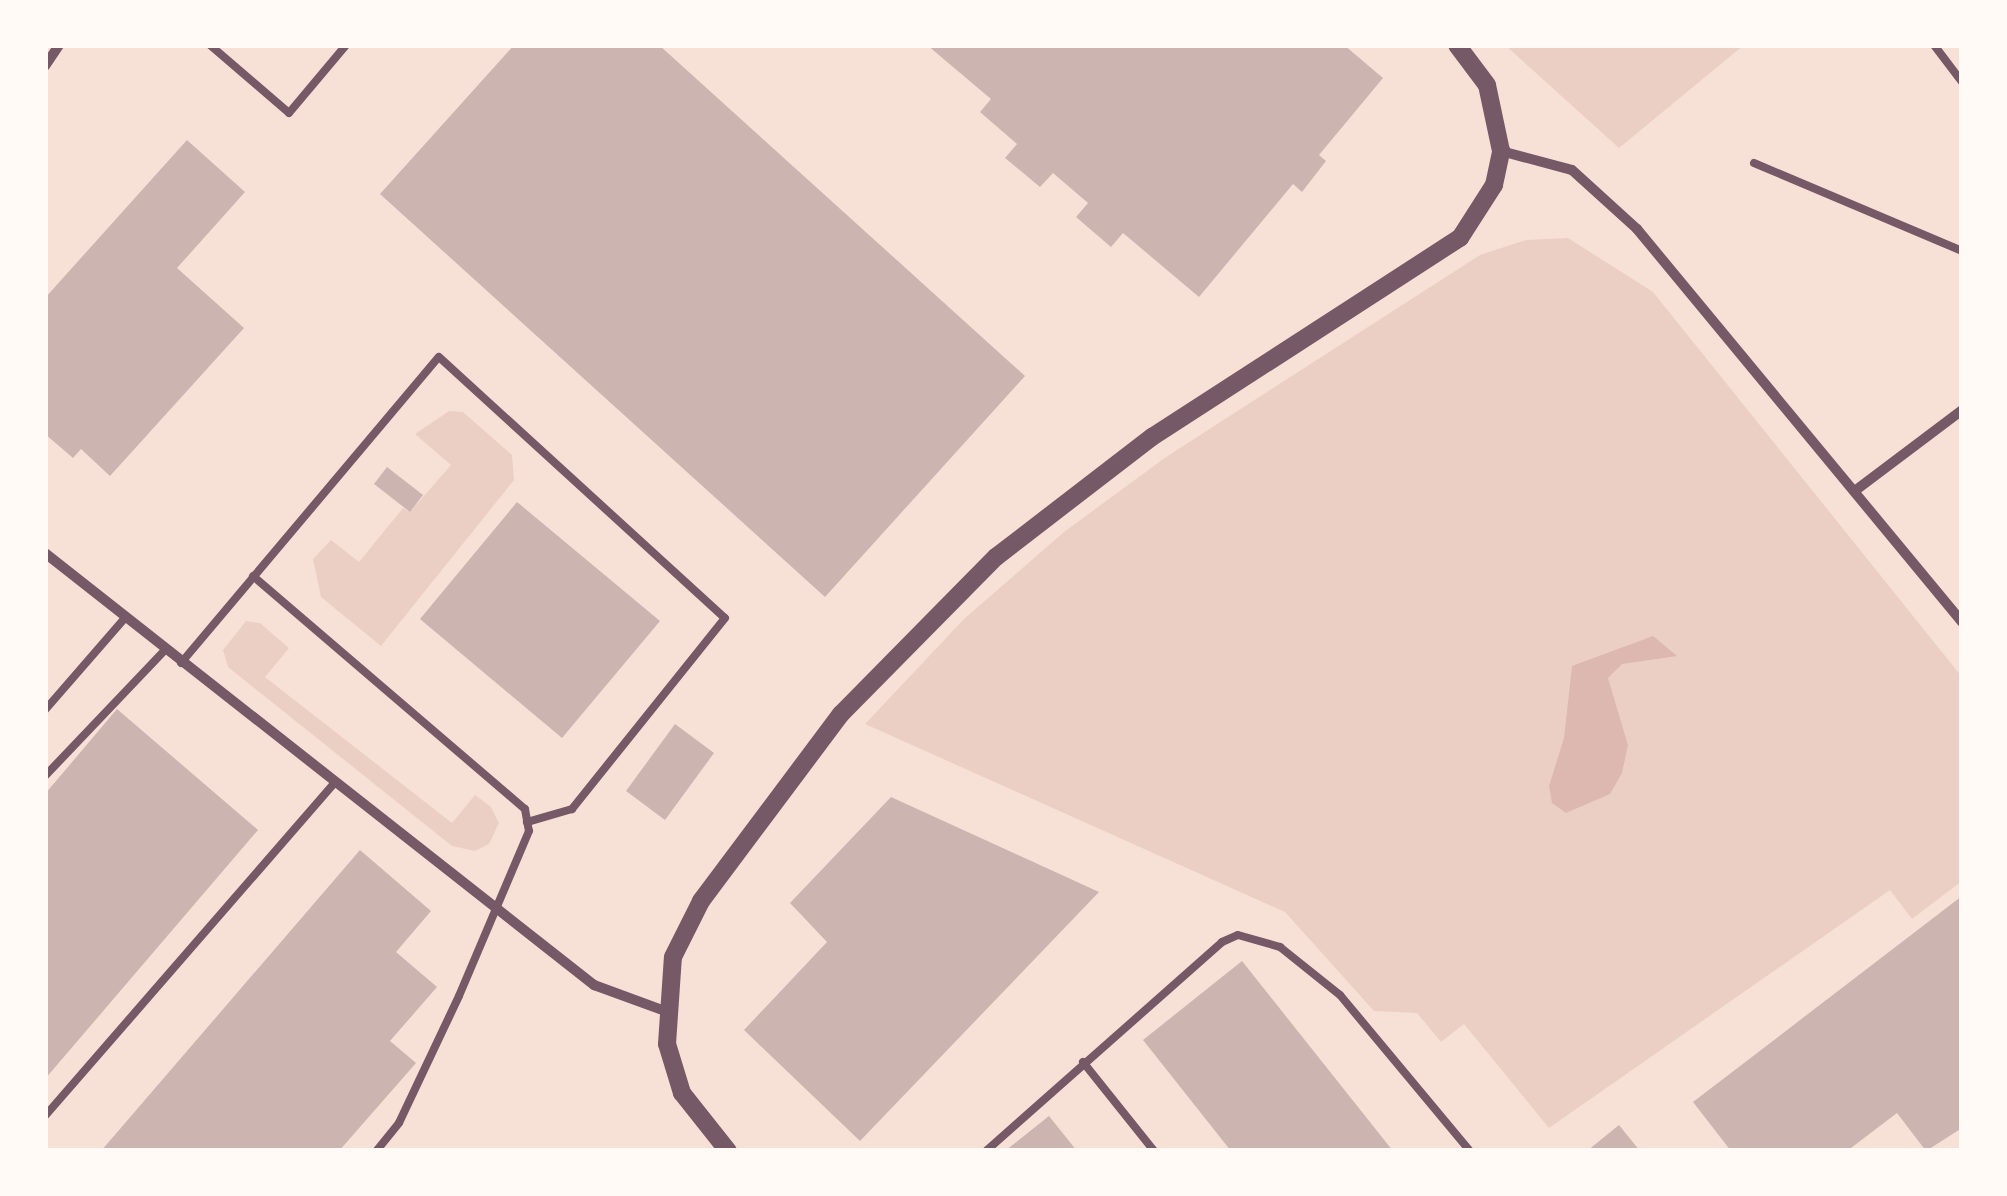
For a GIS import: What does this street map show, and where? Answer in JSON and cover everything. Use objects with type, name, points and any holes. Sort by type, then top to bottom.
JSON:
[{"type":"street","points":[[45,66],[59,45]]},
{"type":"street","points":[[728,1151],[682,1093],[665,1011],[673,958],[701,901],[810,751],[902,647],[996,557],[1098,474],[1460,238],[1494,185],[1500,150],[1487,85],[1457,45]]},
{"type":"street","points":[[1500,150],[1544,159],[1598,190],[1856,490],[1962,622]]},
{"type":"street","points":[[1856,490],[1962,410]]},
{"type":"street","points":[[45,552],[333,785],[594,985],[665,1011]]},
{"type":"lane","points":[[210,45],[289,113],[346,45]]},
{"type":"lane","points":[[1934,45],[1962,82]]},
{"type":"lane","points":[[1754,162],[1962,251]]},
{"type":"lane","points":[[181,663],[439,357],[725,618],[572,809],[527,822]]},
{"type":"lane","points":[[252,576],[524,809],[527,822],[494,910],[399,1123],[376,1151]]},
{"type":"lane","points":[[45,710],[125,618]]},
{"type":"lane","points":[[45,776],[165,650]]},
{"type":"lane","points":[[45,1116],[333,785]]},
{"type":"lane","points":[[986,1151],[1222,942],[1256,938],[1280,948],[1340,996],[1470,1151]]},
{"type":"lane","points":[[1083,1062],[1154,1151]]},
{"type":"shaded area","points":[[1505,45],[1744,45],[1619,148]]},
{"type":"shaded area","points":[[1568,238],[1653,292],[1962,677],[1962,881],[1912,919],[1890,890],[1549,1128],[1464,1024],[1441,1042],[1417,1013],[1374,1011],[1285,912],[865,724],[964,619],[1064,532],[1166,457],[1480,255],[1526,240]]},
{"type":"shaded area","points":[[449,411],[463,412],[512,455],[514,480],[381,646],[321,597],[313,559],[331,540],[359,562],[403,508],[410,512],[451,465],[415,434]]},
{"type":"shaded area","points":[[246,621],[260,623],[289,648],[265,677],[452,823],[475,795],[491,807],[499,823],[489,844],[475,851],[452,846],[228,667],[223,650]]},
{"type":"shaded area","points":[[1653,636],[1677,656],[1622,664],[1608,678],[1628,745],[1622,773],[1610,794],[1566,813],[1552,803],[1549,786],[1564,738],[1572,666]]},
{"type":"building","points":[[514,45],[659,45],[1025,376],[825,597],[380,194]]},
{"type":"building","points":[[927,45],[1344,45],[1383,78],[1319,155],[1326,161],[1302,192],[1293,184],[1199,297],[1123,233],[1111,247],[1076,217],[1088,203],[1053,173],[1040,187],[1005,158],[1017,144],[980,112],[991,99]]},
{"type":"building","points":[[187,140],[245,192],[177,268],[244,328],[110,476],[81,449],[73,458],[45,434],[45,298]]},
{"type":"building","points":[[387,467],[423,495],[410,512],[374,484]]},
{"type":"building","points":[[517,502],[660,621],[562,738],[420,619]]},
{"type":"building","points":[[117,709],[258,830],[45,1079],[45,794]]},
{"type":"building","points":[[675,724],[714,753],[665,820],[626,791]]},
{"type":"building","points":[[891,797],[1099,892],[860,1141],[744,1030],[827,942],[790,903]]},
{"type":"building","points":[[360,850],[431,911],[396,952],[437,987],[390,1041],[416,1063],[339,1151],[101,1151]]},
{"type":"building","points":[[1962,896],[1962,1128],[1926,1151],[1897,1113],[1847,1151],[1731,1151],[1693,1102]]},
{"type":"building","points":[[1242,961],[1393,1151],[1231,1151],[1143,1040]]},
{"type":"building","points":[[1049,1116],[1077,1151],[1005,1151]]},
{"type":"building","points":[[1619,1125],[1640,1151],[1587,1151]]}]
